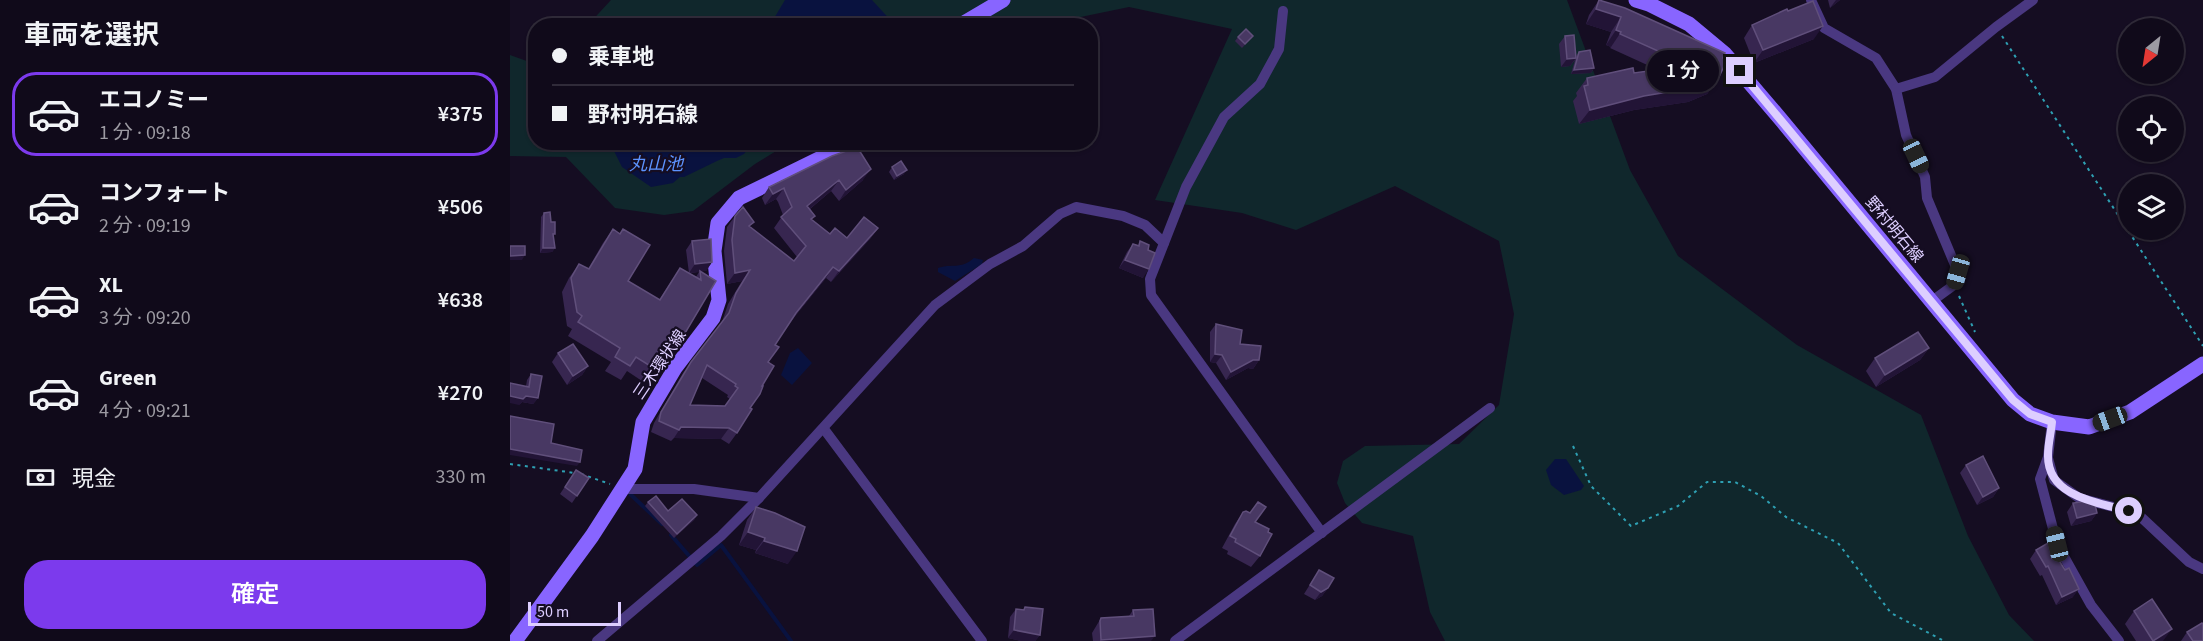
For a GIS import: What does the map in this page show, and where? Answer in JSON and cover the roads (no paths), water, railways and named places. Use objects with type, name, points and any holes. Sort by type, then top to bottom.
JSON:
[{"type":"main road","points":[[972,18],[1003,0]]},
{"type":"main road","name":"野村明石線","points":[[1636,0],[1689,24],[1725,54],[2013,400],[2030,414],[2052,422],[2089,427],[2130,412],[2203,364]]},
{"type":"main road","name":"三木環状線","points":[[515,641],[592,536],[635,470],[643,422],[675,368],[713,318],[719,300],[714,251],[718,223],[739,198],[827,155],[832,150]]},
{"type":"street","points":[[1811,0],[1824,28],[1876,58],[1896,89],[1906,135],[1925,177],[1927,198],[1958,272],[1954,285],[1932,301]]},
{"type":"street","points":[[1896,89],[1935,77],[2033,0]]},
{"type":"street","points":[[1283,11],[1279,49],[1260,84],[1224,117],[1186,187],[1150,279],[1151,295],[1322,533]]},
{"type":"street","points":[[597,641],[721,536],[824,429],[934,305],[990,264],[1023,246],[1060,214],[1076,207],[1123,216],[1145,225],[1164,243]]},
{"type":"street","points":[[1174,641],[1490,408]]},
{"type":"street","points":[[2052,422],[2048,458],[2040,479],[2057,544],[2091,605],[2120,641]]},
{"type":"street","points":[[824,429],[982,641]]},
{"type":"street","points":[[2048,458],[2054,480],[2079,498],[2129,511],[2142,518],[2189,562],[2203,569]]},
{"type":"street","points":[[622,489],[694,489],[759,498]]},
{"type":"water","points":[[785,0],[872,0],[889,18],[774,18]]},
{"type":"water","name":"丸山池","points":[[614,150],[747,150],[736,158],[724,158],[680,177],[673,183],[651,187],[622,167]]},
{"type":"water","points":[[974,258],[983,260],[982,264],[955,281],[938,272],[938,268],[960,265]]},
{"type":"water","points":[[798,348],[812,363],[792,385],[781,375],[790,353]]},
{"type":"water","points":[[1555,459],[1566,459],[1584,486],[1581,490],[1564,495],[1551,485],[1546,470]]},
{"type":"waterway","points":[[630,494],[662,524]]},
{"type":"waterway","points":[[671,535],[697,565],[721,545],[791,641]]}]
